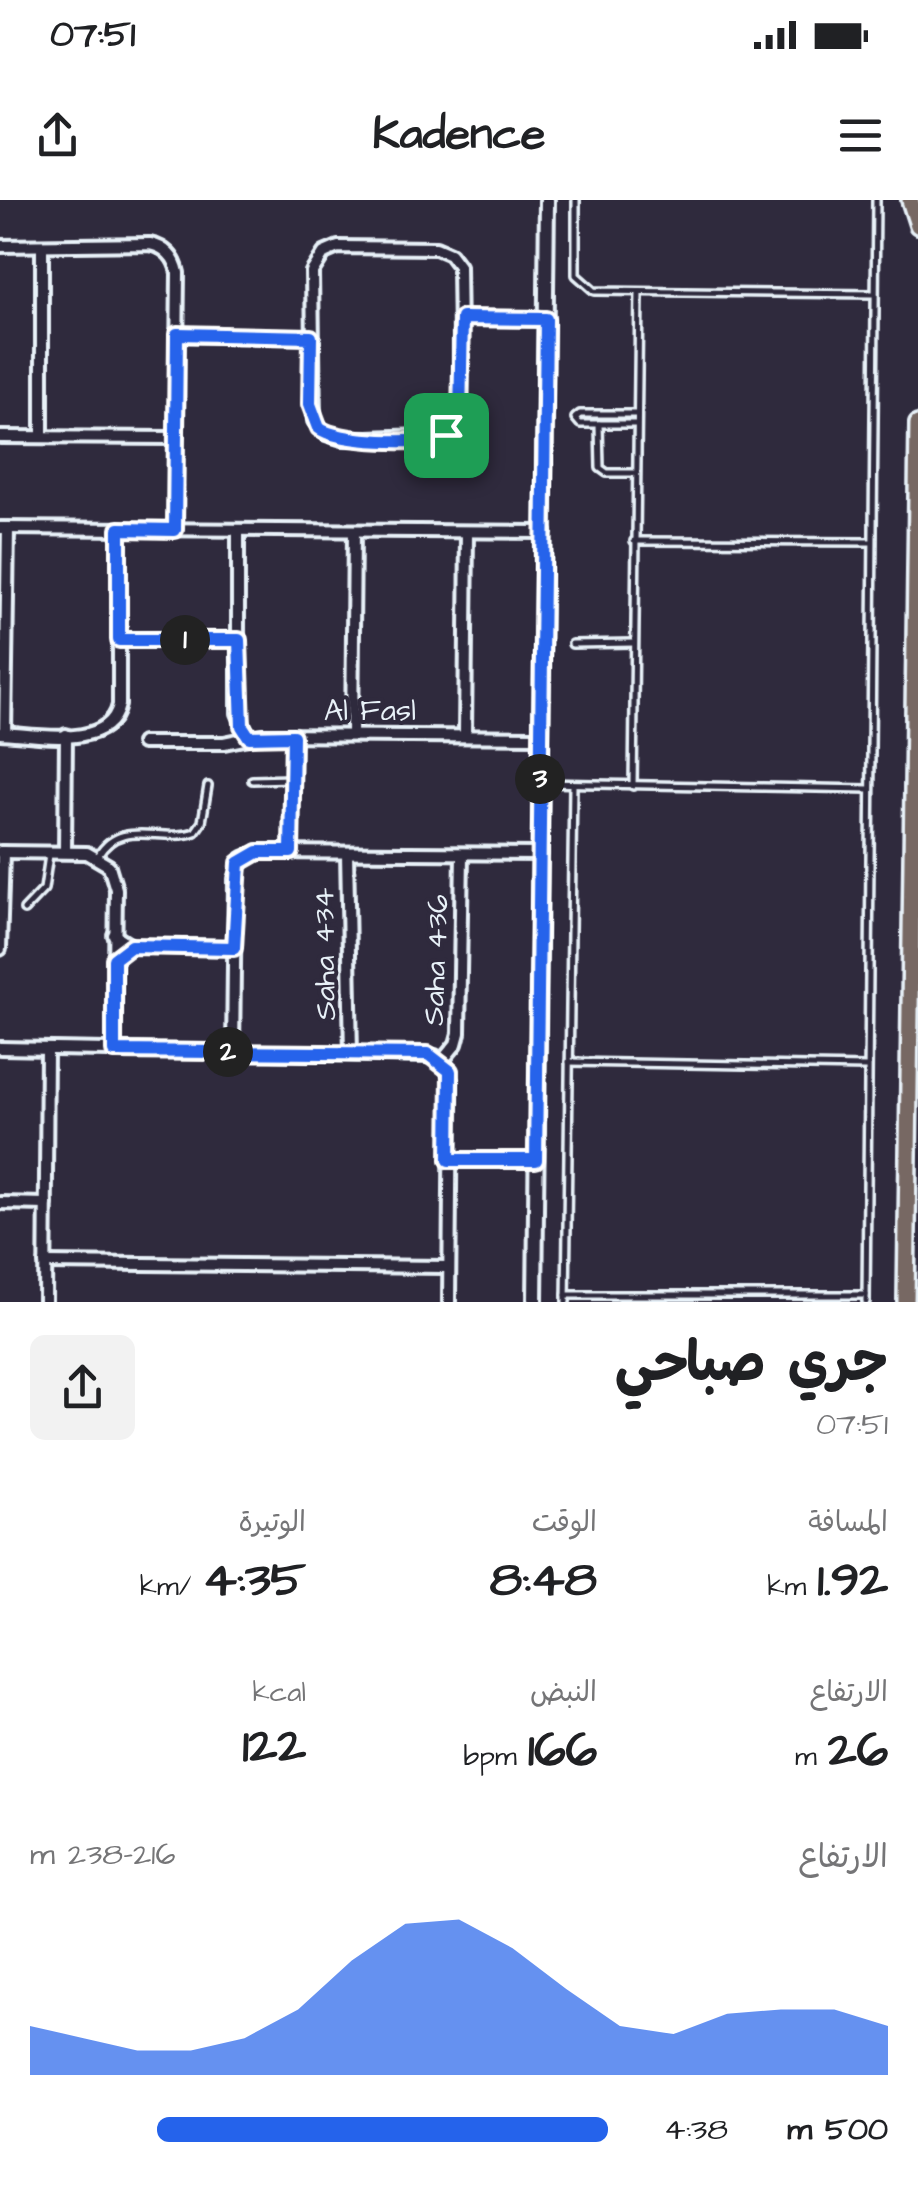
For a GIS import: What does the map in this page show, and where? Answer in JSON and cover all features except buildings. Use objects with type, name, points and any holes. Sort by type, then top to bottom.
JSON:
[{"type":"main road","points":[[910,200],[918,224]]},
{"type":"main road","points":[[906,1302],[918,424]]},
{"type":"street","points":[[536,1302],[547,200]]},
{"type":"street","points":[[0,246],[144,244],[166,251],[178,274],[175,530]]},
{"type":"street","points":[[42,246],[42,436]]},
{"type":"street","points":[[338,247],[436,248],[450,254],[461,274],[462,318],[460,416],[452,430],[430,439],[342,439],[319,428],[310,404],[312,272],[319,258],[338,247]]},
{"type":"street","points":[[462,318],[546,319]]},
{"type":"street","points":[[177,334],[311,337]]},
{"type":"street","points":[[0,437],[176,438]]},
{"type":"street","points":[[119,529],[117,713],[100,731],[66,735],[2,733],[4,528],[545,532]]},
{"type":"street","points":[[238,530],[238,714],[249,737]]},
{"type":"street","points":[[352,735],[354,531]]},
{"type":"street","points":[[466,735],[467,532]]},
{"type":"street","points":[[119,640],[239,640]]},
{"type":"street","points":[[65,852],[66,735]]},
{"type":"street","points":[[291,852],[293,736]]},
{"type":"street","name":"Al Fasl","points":[[142,744],[224,743],[249,737],[293,736],[540,737]]},
{"type":"street","points":[[0,949],[1,852],[98,856],[116,882],[114,1051]]},
{"type":"street","points":[[233,1052],[239,863],[258,852],[541,854]]},
{"type":"street","name":"Saha 434","points":[[348,854],[352,1054]]},
{"type":"street","name":"Saha 436","points":[[442,1061],[456,1044],[459,1032],[462,854]]},
{"type":"street","points":[[114,935],[131,946],[234,948]]},
{"type":"street","points":[[114,959],[131,946]]},
{"type":"street","points":[[0,1048],[420,1053],[442,1061],[451,1081],[448,1302]]},
{"type":"street","points":[[45,1302],[47,1049]]},
{"type":"street","points":[[449,1160],[536,1160]]},
{"type":"street","points":[[0,1203],[46,1204]]},
{"type":"street","points":[[46,1263],[448,1267]]},
{"type":"lane","points":[[576,200],[579,280],[594,292],[874,294]]},
{"type":"lane","points":[[573,785],[566,1298],[866,1298],[876,200]]},
{"type":"lane","points":[[633,786],[639,292]]},
{"type":"lane","points":[[636,424],[580,424],[576,418],[580,414],[637,414]]},
{"type":"lane","points":[[600,424],[602,470],[636,473]]},
{"type":"lane","points":[[634,541],[872,542]]},
{"type":"lane","points":[[572,644],[634,644]]},
{"type":"lane","points":[[252,780],[292,779]]},
{"type":"lane","points":[[540,783],[869,789]]},
{"type":"lane","points":[[98,856],[108,842],[124,834],[195,832],[202,822],[208,786]]},
{"type":"lane","points":[[24,910],[44,889],[49,852]]},
{"type":"lane","points":[[569,1062],[867,1067]]},
{"type":"route","points":[[462,318],[546,319],[536,1160],[449,1160],[450,1071],[442,1061],[428,1054],[114,1051],[114,959],[131,946],[234,948],[235,873],[239,863],[258,852],[291,852],[293,736],[249,737],[242,726],[238,707],[239,640],[119,640],[119,529],[175,530],[177,334],[311,337],[311,413],[326,434],[342,439],[430,439],[446,435],[457,424],[461,409],[462,318]]}]
